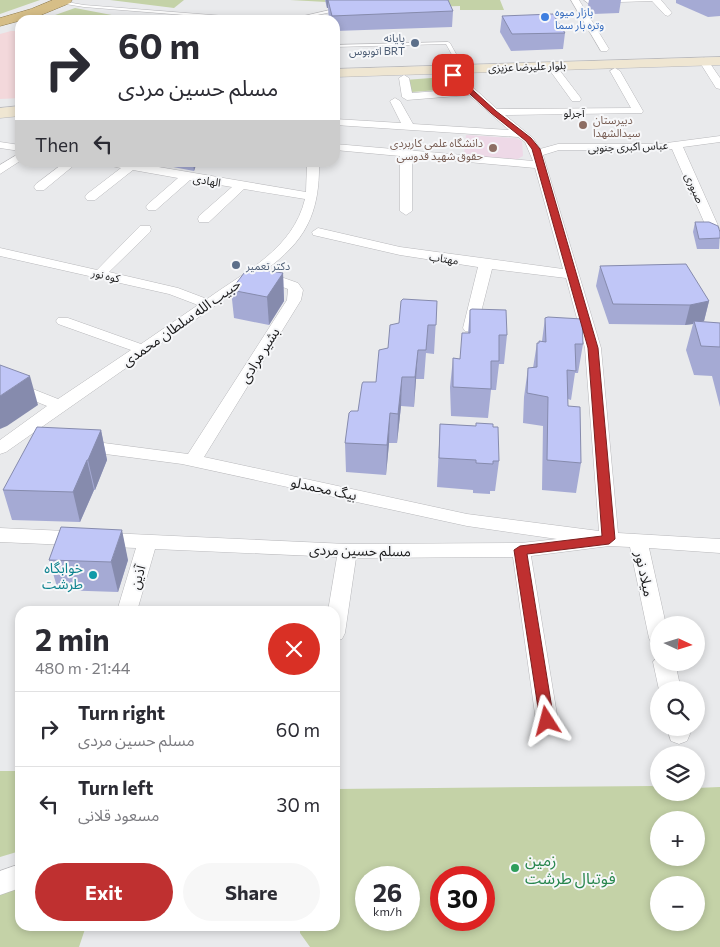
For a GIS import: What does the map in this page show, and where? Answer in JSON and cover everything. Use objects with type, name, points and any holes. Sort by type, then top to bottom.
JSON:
[{"type":"highway","points":[[25,15],[63,1]]},
{"type":"highway","points":[[0,22],[15,18]]},
{"type":"main road","name":"بلوار علیرضا عزیزی","points":[[340,65],[720,53]]},
{"type":"main road","name":"بلوار علیرضا عزیزی","points":[[340,73],[720,61]]},
{"type":"main road","points":[[0,104],[15,102]]},
{"type":"main road","points":[[0,113],[15,112]]},
{"type":"street","points":[[576,0],[604,49]]},
{"type":"street","points":[[588,0],[649,0]]},
{"type":"street","points":[[656,0],[668,13]]},
{"type":"street","points":[[704,61],[720,86]]},
{"type":"street","points":[[551,65],[576,100]]},
{"type":"street","name":"آجرلو","points":[[494,112],[638,111],[615,71]]},
{"type":"street","points":[[453,75],[470,92],[532,143],[538,159],[593,348],[609,539]]},
{"type":"street","points":[[404,78],[406,97],[470,92]]},
{"type":"street","points":[[395,101],[409,127]]},
{"type":"street","points":[[340,122],[522,134]]},
{"type":"street","name":"عباس اکبری جنوبی","points":[[340,147],[406,153],[538,159],[558,147],[642,148],[720,139]]},
{"type":"street","name":"صبوری","points":[[676,144],[714,231]]},
{"type":"street","points":[[0,145],[15,147]]},
{"type":"street","points":[[406,153],[406,211]]},
{"type":"street","points":[[0,170],[15,160]]},
{"type":"street","points":[[40,187],[66,167]]},
{"type":"street","points":[[91,197],[130,167]]},
{"type":"street","name":"الهادی","points":[[130,167],[310,196]]},
{"type":"street","name":"حبیب الله سلطان محمدی","points":[[0,448],[59,405],[276,257],[299,231],[309,208],[313,167]]},
{"type":"street","points":[[152,207],[187,176]]},
{"type":"street","points":[[204,220],[241,185]]},
{"type":"street","points":[[705,211],[720,211]]},
{"type":"street","points":[[100,274],[145,229]]},
{"type":"street","name":"مهتاب","points":[[318,232],[400,251],[571,274]]},
{"type":"street","name":"کوه نور","points":[[0,252],[173,291],[209,304]]},
{"type":"street","points":[[470,328],[486,264]]},
{"type":"street","name":"بشیر مرادی","points":[[193,460],[294,300],[296,290],[293,286],[253,272]]},
{"type":"street","points":[[63,321],[142,349]]},
{"type":"street","points":[[0,381],[59,405]]},
{"type":"street","name":"بیگ محمدلو","points":[[63,444],[193,460],[476,521],[609,539]]},
{"type":"street","name":"مسلم حسین مردی","points":[[0,535],[347,551],[520,550],[609,539],[720,546]]},
{"type":"street","name":"میلاد نور","points":[[638,540],[654,616]]},
{"type":"street","name":"آذین","points":[[128,606],[147,543]]},
{"type":"street","points":[[520,550],[547,721]]},
{"type":"street","points":[[339,606],[347,551]]},
{"type":"street","points":[[0,883],[15,878]]},
{"type":"lane","points":[[63,1],[84,6],[189,15]]},
{"type":"lane","points":[[311,15],[344,8]]},
{"type":"lane","points":[[340,46],[448,43],[458,61]]},
{"type":"shaded area","points":[[15,31],[15,98],[0,99],[0,34]]},
{"type":"shaded area","name":"دانشگاه علمی کاربردی حقوق شهید قدوسی","points":[[466,135],[516,138],[522,141],[523,156],[516,160],[464,155]]},
{"type":"green space","points":[[0,0],[40,0],[0,14]]},
{"type":"green space","points":[[110,0],[184,0],[174,8]]},
{"type":"green space","points":[[290,0],[500,0],[504,10],[460,10],[460,6],[364,9],[363,4]]},
{"type":"green space","points":[[75,8],[112,15],[55,15]]},
{"type":"green space","points":[[444,77],[452,89],[412,92],[405,80]]},
{"type":"green space","points":[[0,771],[15,771],[15,852],[0,857]]},
{"type":"green space","name":"زمین فوتبال طرشت","points":[[650,786],[650,801],[705,801],[705,788],[720,787],[720,947],[310,947],[300,931],[340,931],[340,789]]},
{"type":"green space","points":[[0,881],[15,883],[15,931],[84,931],[79,947],[0,947]]},
{"type":"building","points":[[328,0],[448,0],[453,11],[340,16],[332,15]]},
{"type":"building","points":[[553,14],[565,33],[512,34],[502,16]]},
{"type":"building","points":[[695,222],[709,222],[718,226],[720,238],[699,239]]},
{"type":"building","points":[[686,264],[709,301],[690,305],[613,304],[600,266]]},
{"type":"building","points":[[248,268],[283,273],[267,297],[231,290]]},
{"type":"building","points":[[403,299],[437,301],[436,325],[428,325],[426,350],[418,350],[415,377],[402,377],[398,414],[390,413],[387,445],[345,443],[349,413],[351,411],[358,411],[363,382],[376,382],[379,350],[388,348],[390,325],[399,323],[401,301]]},
{"type":"building","points":[[470,310],[506,310],[507,335],[499,335],[499,361],[491,361],[491,389],[453,387],[453,358],[460,359],[462,333],[470,333]]},
{"type":"building","points":[[545,318],[582,319],[583,344],[575,344],[576,371],[567,370],[568,406],[580,407],[581,463],[547,460],[548,397],[527,393],[528,368],[537,367],[537,343],[539,341],[546,342]]},
{"type":"building","points":[[694,321],[720,323],[720,347],[701,346]]},
{"type":"building","points":[[0,365],[30,376],[0,396]]},
{"type":"building","points":[[476,423],[493,424],[493,427],[498,427],[499,461],[493,461],[493,464],[476,463],[476,460],[439,458],[440,424],[476,426]]},
{"type":"building","points":[[37,427],[101,430],[73,492],[3,490]]},
{"type":"building","points":[[61,527],[122,530],[111,562],[49,560]]},
{"type":"place","name":"بازار میوه وتره بار سما","points":[[545,17]]},
{"type":"place","name":"پایانه اتوبوس BRT","points":[[415,43]]},
{"type":"place","name":"دبيرستان سیدالشهدا","points":[[583,125]]},
{"type":"place","name":"دانشگاه علمی کاربردی حقوق شهید قدوسی","points":[[493,148]]},
{"type":"place","name":"دکتر تعمیر","points":[[236,265]]},
{"type":"place","name":"خوابگاه طرشت","points":[[93,575]]},
{"type":"place","name":"زمین فوتبال طرشت","points":[[515,868]]},
{"type":"route","points":[[453,75],[470,92],[529,140],[536,149],[539,165],[593,348],[609,539],[520,550],[547,721]]}]
